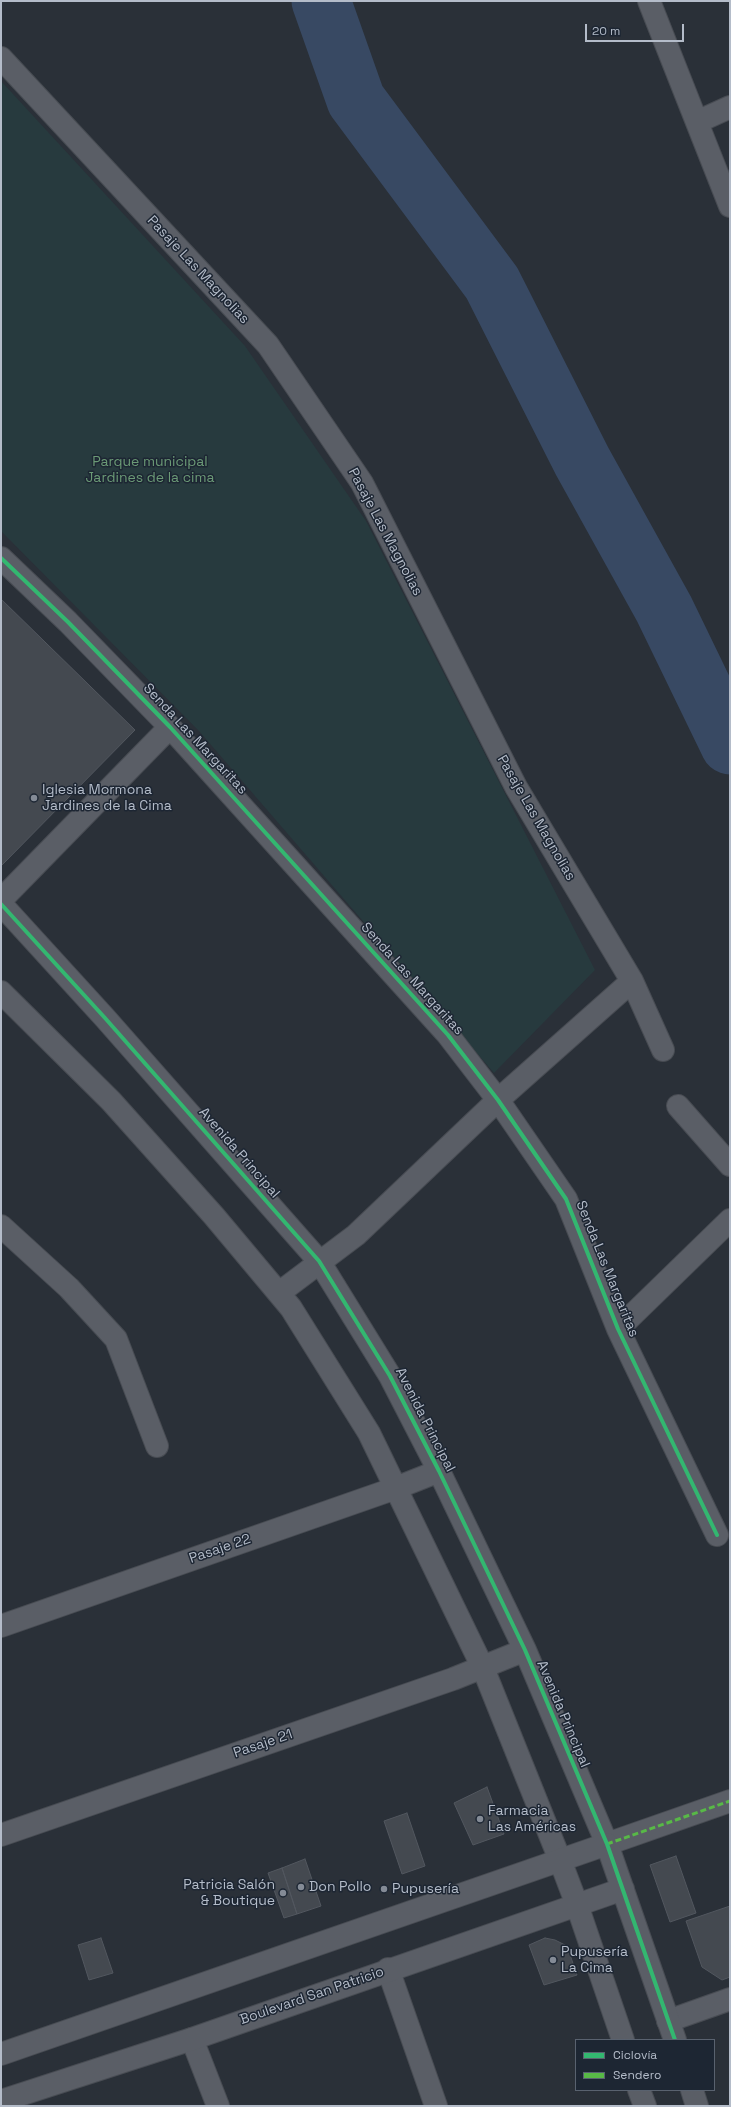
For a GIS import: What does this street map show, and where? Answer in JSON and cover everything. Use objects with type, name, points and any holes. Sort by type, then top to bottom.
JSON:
[{"type":"street","points":[[648,1],[730,206]]},
{"type":"street","name":"Pasaje Las Magnolias","points":[[1,58],[268,345],[362,483],[516,787],[632,981],[663,1050]]},
{"type":"street","points":[[697,122],[730,107]]},
{"type":"street","name":"Senda Las Margaritas","points":[[1,558],[68,622],[170,727],[448,1035],[498,1100],[566,1198],[618,1329],[717,1535]]},
{"type":"street","points":[[1,900],[170,727]]},
{"type":"street","name":"Avenida Principal","points":[[1,904],[111,1024],[319,1261],[390,1376],[439,1471],[525,1650],[606,1844],[623,1889],[671,2030]]},
{"type":"street","points":[[279,1293],[319,1261],[356,1235],[498,1100],[632,981]]},
{"type":"street","points":[[1,992],[111,1100],[214,1216],[279,1293],[291,1308],[369,1433],[483,1668],[577,1905],[623,2039]]},
{"type":"street","points":[[678,1106],[730,1165]]},
{"type":"street","points":[[618,1329],[730,1220]]},
{"type":"street","points":[[1,1226],[69,1288],[116,1339],[157,1446]]},
{"type":"street","name":"Pasaje 22","points":[[1,1626],[396,1488],[439,1471]]},
{"type":"street","name":"Pasaje 21","points":[[1,1835],[483,1668],[525,1650]]},
{"type":"street","points":[[1,2054],[730,1801]]},
{"type":"street","name":"Boulevard San Patricio","points":[[7,2102],[623,1889]]},
{"type":"street","points":[[388,1969],[436,2106]]},
{"type":"street","points":[[671,2030],[730,1999]]},
{"type":"street","points":[[192,2038],[218,2106]]},
{"type":"street","points":[[639,2091],[645,2106]]},
{"type":"street","points":[[692,2091],[697,2106]]},
{"type":"green space","name":"Parque municipal Jardines de la cima","points":[[1,81],[245,346],[366,521],[595,970],[494,1073],[199,731],[1,531]]},
{"type":"building","name":"Iglesia Mormona Jardines de la Cima","points":[[1,599],[135,730],[1,866]]},
{"type":"building","name":"Farmacia Las Américas","points":[[487,1787],[504,1834],[473,1845],[454,1803]]},
{"type":"building","points":[[407,1813],[425,1866],[402,1874],[384,1821]]},
{"type":"building","points":[[676,1856],[696,1913],[670,1922],[650,1865]]},
{"type":"building","name":"Don Pollo","points":[[305,1859],[321,1906],[297,1914],[282,1868]]},
{"type":"building","name":"Patricia Salón & Boutique","points":[[282,1868],[297,1914],[284,1918],[268,1873]]},
{"type":"building","points":[[730,1906],[730,1977],[722,1980],[702,1967],[686,1921]]},
{"type":"building","points":[[101,1938],[113,1973],[89,1980],[78,1945]]},
{"type":"building","name":"Pupusería La Cima","points":[[545,1938],[555,1940],[567,1946],[577,1975],[544,1985],[529,1945]]},
{"type":"waterway","points":[[321,1],[356,100],[492,283],[582,461],[664,609],[730,745]]},
{"type":"marked path","points":[[607,1844],[730,1801]]},
{"type":"cycle path","points":[[1,558],[68,622],[170,727],[448,1035],[498,1100],[566,1199],[618,1329],[717,1535]]},
{"type":"cycle path","points":[[1,904],[105,1018],[319,1261],[390,1376],[439,1471],[525,1650],[607,1844],[675,2039]]},
{"type":"place","name":"Iglesia Mormona Jardines de la Cima","points":[[34,798]]},
{"type":"place","name":"Farmacia Las Américas","points":[[480,1819]]},
{"type":"place","name":"Don Pollo","points":[[301,1887]]},
{"type":"place","name":"Pupusería","points":[[384,1889]]},
{"type":"place","name":"Patricia Salón & Boutique","points":[[283,1893]]},
{"type":"place","name":"Pupusería La Cima","points":[[553,1960]]}]
